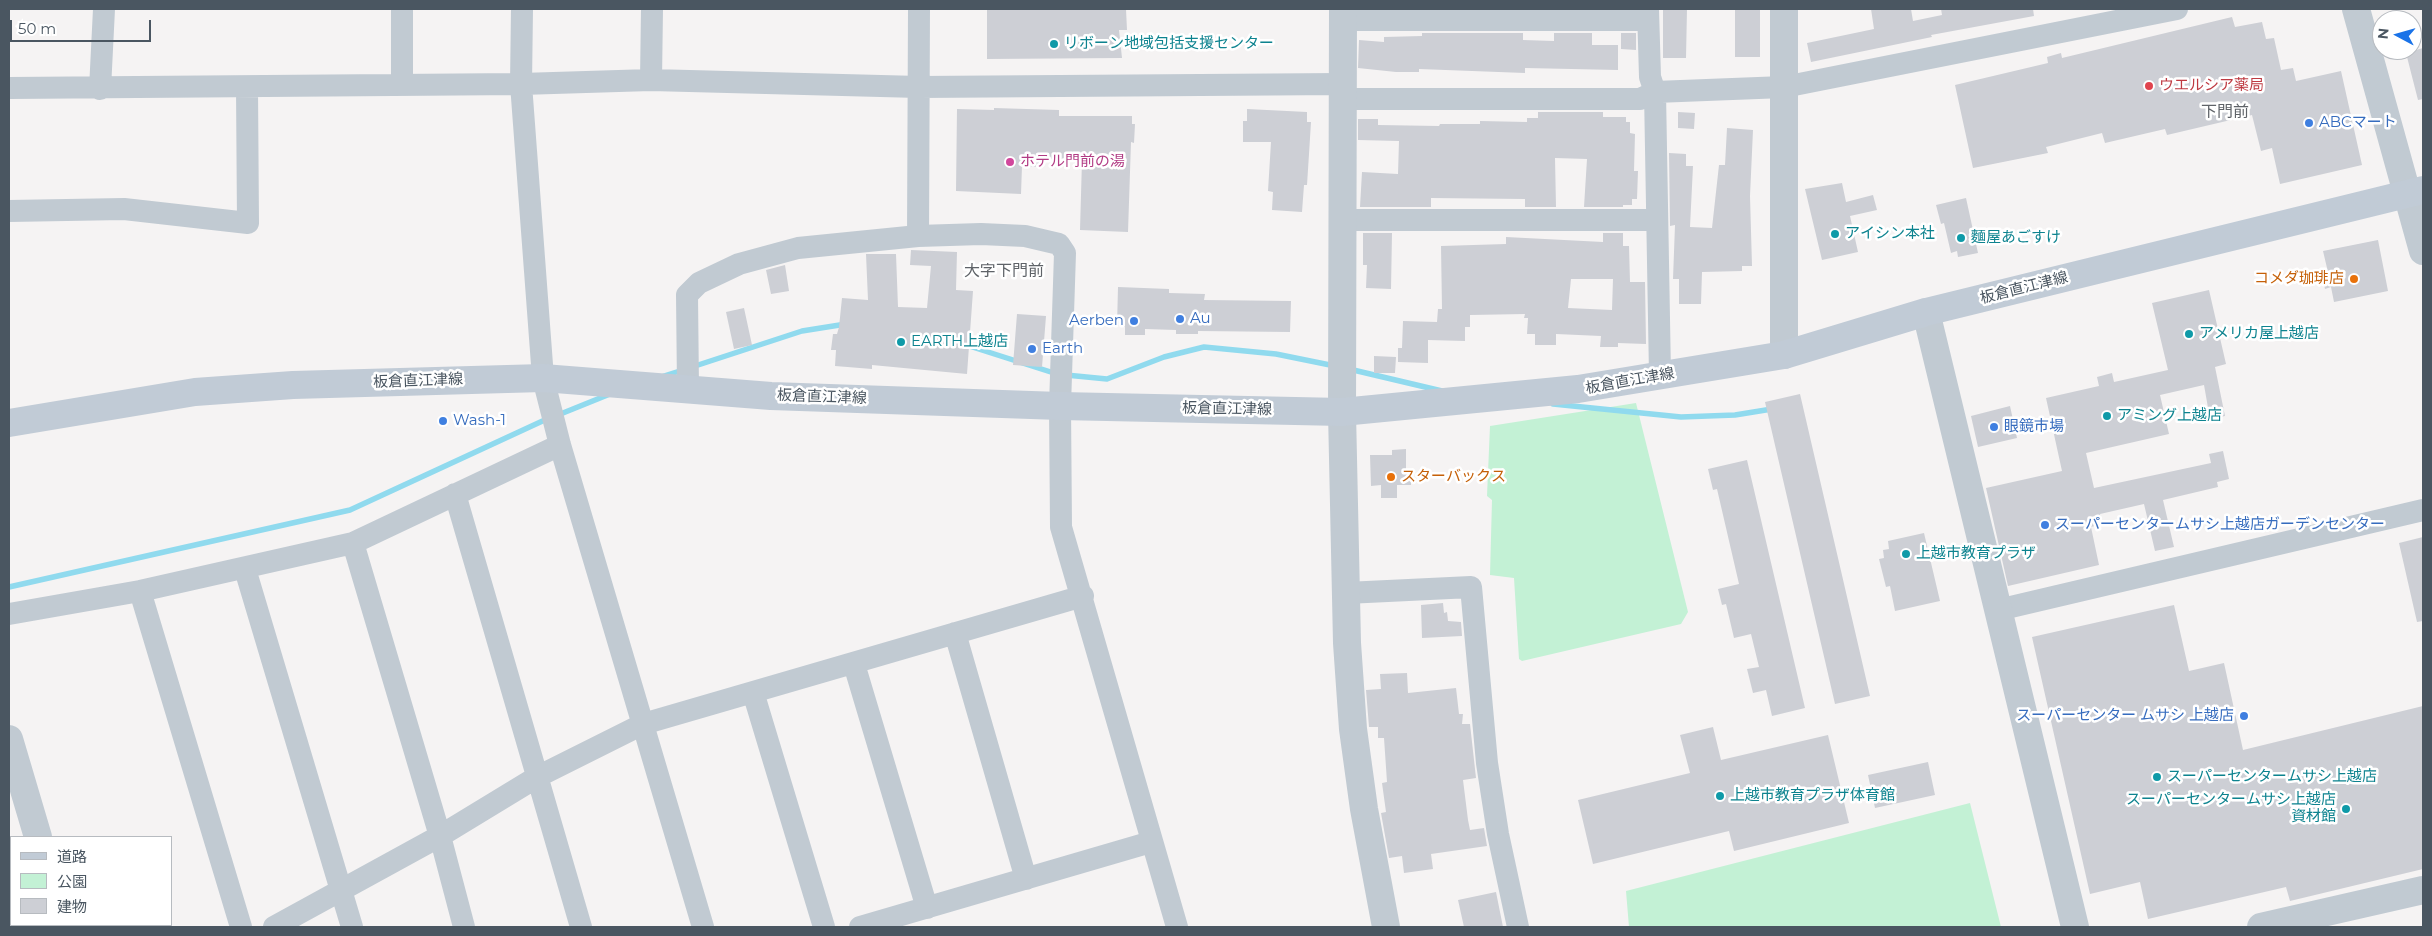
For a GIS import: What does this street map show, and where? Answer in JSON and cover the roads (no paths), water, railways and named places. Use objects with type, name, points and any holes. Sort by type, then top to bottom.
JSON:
[{"type":"main road","name":"板倉直江津線","points":[[9,422],[195,392],[293,385],[542,378],[771,396],[1060,406],[1342,412],[1578,389],[1784,355],[1926,312],[2416,191]]},
{"type":"street","points":[[100,89],[104,9]]},
{"type":"street","points":[[402,9],[402,85]]},
{"type":"street","points":[[522,9],[521,84],[542,378],[702,927]]},
{"type":"street","points":[[651,80],[652,9]]},
{"type":"street","points":[[918,236],[919,9]]},
{"type":"street","points":[[1784,9],[1784,355]]},
{"type":"street","points":[[9,88],[247,88],[651,80],[919,87],[1342,91],[1640,99],[1655,92],[1784,86],[2177,9]]},
{"type":"street","points":[[2356,9],[2416,191],[2423,251]]},
{"type":"street","points":[[1386,927],[1374,872],[1353,729],[1347,643],[1342,412],[1343,14],[1648,14],[1650,77],[1655,92],[1660,375]]},
{"type":"street","points":[[9,212],[124,209],[248,223],[247,88]]},
{"type":"street","points":[[1343,220],[1656,220]]},
{"type":"street","points":[[688,388],[687,295],[699,283],[739,264],[798,248],[918,236],[981,234],[1026,236],[1059,244],[1066,253],[1060,406],[1062,527],[1151,842],[1177,927]]},
{"type":"street","points":[[1926,312],[2075,927]]},
{"type":"street","points":[[9,614],[140,591],[245,569],[353,543],[560,445]]},
{"type":"street","points":[[455,494],[581,927]]},
{"type":"street","points":[[1998,610],[2423,510]]},
{"type":"street","points":[[353,543],[440,836],[464,927]]},
{"type":"street","points":[[245,569],[352,927]]},
{"type":"street","points":[[1346,593],[1471,587],[1488,763],[1498,834],[1518,927]]},
{"type":"street","points":[[140,591],[241,927]]},
{"type":"street","points":[[274,927],[440,836],[537,777],[643,724],[1083,596]]},
{"type":"street","points":[[954,633],[1026,879]]},
{"type":"street","points":[[854,664],[927,908]]},
{"type":"street","points":[[753,692],[824,927]]},
{"type":"street","points":[[9,739],[38,836]]},
{"type":"street","points":[[860,927],[1151,842]]},
{"type":"street","points":[[2261,927],[2423,890]]},
{"type":"waterway","points":[[692,367],[802,331],[846,324]]},
{"type":"waterway","points":[[963,344],[1057,374]]},
{"type":"waterway","points":[[1066,375],[1107,379],[1164,357],[1204,347],[1276,354],[1335,366]]},
{"type":"waterway","points":[[1349,369],[1442,391]]},
{"type":"waterway","points":[[664,376],[683,370]]},
{"type":"waterway","points":[[558,415],[610,394]]},
{"type":"waterway","points":[[1553,404],[1681,417],[1735,415],[1772,409]]},
{"type":"waterway","points":[[9,587],[350,510],[549,418]]},
{"type":"place","name":"リボーン地域包括支援センター","points":[[1054,44]]},
{"type":"place","name":"ウエルシア薬局","points":[[2149,86]]},
{"type":"place","name":"ABCマート","points":[[2309,123]]},
{"type":"place","name":"ホテル門前の湯","points":[[1010,162]]},
{"type":"place","name":"アイシン本社","points":[[1835,234]]},
{"type":"place","name":"麵屋あごすけ","points":[[1961,238]]},
{"type":"place","name":"コメダ珈琲店","points":[[2354,279]]},
{"type":"place","name":"Au","points":[[1180,319]]},
{"type":"place","name":"Aerben","points":[[1134,321]]},
{"type":"place","name":"アメリカ屋上越店","points":[[2189,334]]},
{"type":"place","name":"EARTH上越店","points":[[901,342]]},
{"type":"place","name":"Earth","points":[[1032,349]]},
{"type":"place","name":"アミング上越店","points":[[2107,416]]},
{"type":"place","name":"Wash-1","points":[[443,421]]},
{"type":"place","name":"眼鏡市場","points":[[1994,427]]},
{"type":"place","name":"スターバックス","points":[[1391,477]]},
{"type":"place","name":"スーパーセンタームサシ上越店ガーデンセンター","points":[[2045,525]]},
{"type":"place","name":"上越市教育プラザ","points":[[1906,554]]},
{"type":"place","name":"スーパーセンター ムサシ 上越店","points":[[2244,716]]},
{"type":"place","name":"スーパーセンタームサシ上越店","points":[[2157,777]]},
{"type":"place","name":"上越市教育プラザ体育館","points":[[1720,796]]},
{"type":"place","name":"スーパーセンタームサシ上越店 資材館","points":[[2346,809]]},
{"type":"district","name":"下門前","points":[[2225,112]]},
{"type":"district","name":"大字下門前","points":[[1004,271]]}]
